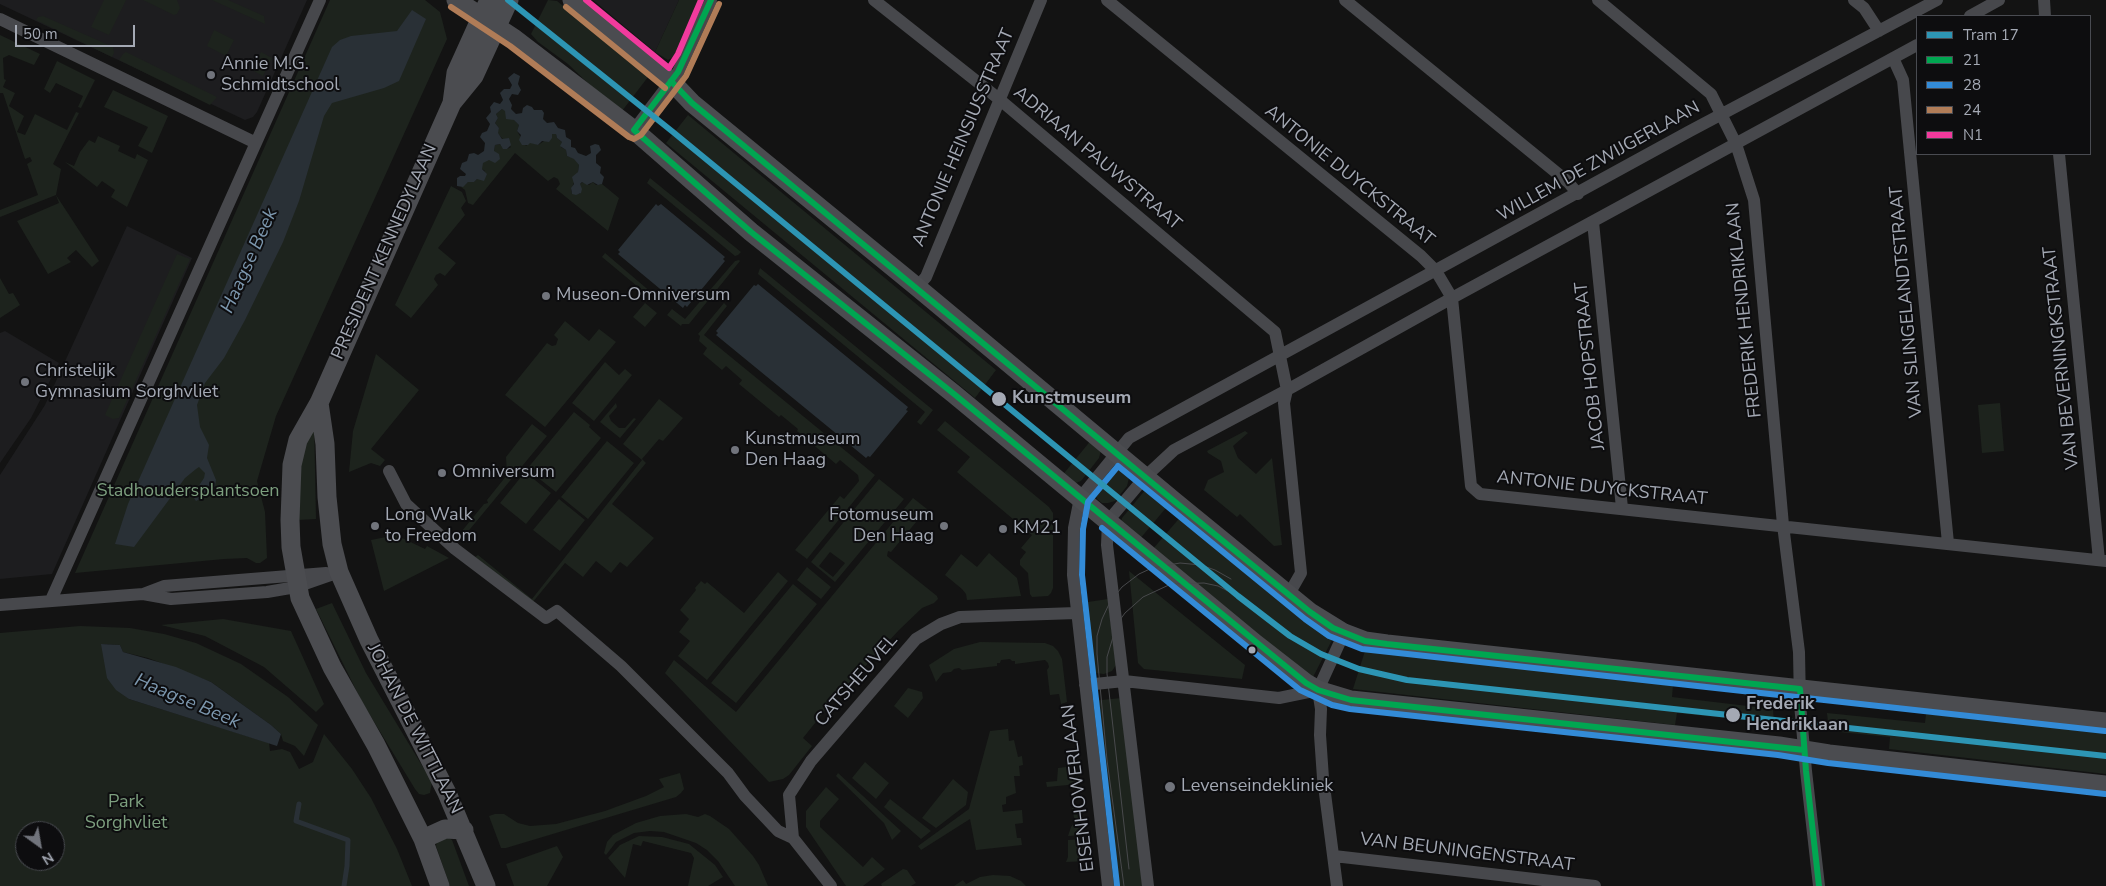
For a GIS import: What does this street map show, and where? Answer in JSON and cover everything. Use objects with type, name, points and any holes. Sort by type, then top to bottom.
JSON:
[{"type":"street","points":[[51,600],[320,0]]},
{"type":"street","points":[[456,0],[515,38],[634,130],[751,232],[954,394],[1241,632],[1306,684],[1318,690],[1351,700],[2106,785]]},
{"type":"street","name":"PRESIDENT KENNEDYLAAN","points":[[488,22],[489,0]]},
{"type":"street","name":"PRESIDENT KENNEDYLAAN","points":[[295,581],[290,520],[292,466],[298,440],[318,402],[452,103],[456,73],[488,22],[509,0]]},
{"type":"street","points":[[572,0],[671,82],[692,103],[1145,477],[1318,617],[1344,633],[1365,641],[1387,644],[2106,722]]},
{"type":"street","points":[[634,130],[671,82],[686,58],[711,0]]},
{"type":"street","name":"ADRIAAN PAUWSTRAAT","points":[[875,0],[999,99],[1276,332],[1279,356],[1287,390],[1284,403],[1301,574],[1289,594]]},
{"type":"street","name":"ANTONIE HEINSIUSSTRAAT","points":[[917,287],[926,277],[1041,0]]},
{"type":"street","name":"ANTONIE DUYCKSTRAAT","points":[[1107,0],[1421,256],[1436,271],[1452,298],[1471,486],[1480,494],[2103,560]]},
{"type":"street","points":[[1344,0],[1568,182],[1578,194]]},
{"type":"street","name":"FREDERIK HENDRIKLAAN","points":[[1598,0],[1711,94],[1736,144],[1754,200],[1783,525],[1799,652],[1804,750],[1819,886]]},
{"type":"street","points":[[1854,0],[1864,8],[1880,31]]},
{"type":"street","name":"WILLEM DE ZWIJGERLAAN","points":[[1080,498],[1129,438],[1937,0]]},
{"type":"street","points":[[1972,15],[1999,0]]},
{"type":"street","points":[[2044,0],[2045,15]]},
{"type":"street","points":[[0,19],[256,143]]},
{"type":"street","points":[[1148,886],[1107,545],[1108,521],[1145,477],[1174,450],[1916,46]]},
{"type":"street","name":"VAN SLINGELANDTSTRAAT","points":[[1893,58],[1903,80],[1948,544]]},
{"type":"street","name":"VAN BEVERNINGKSTRAAT","points":[[2059,155],[2103,560]]},
{"type":"street","name":"JACOB HOPSTRAAT","points":[[1593,222],[1622,508]]},
{"type":"street","points":[[0,605],[143,594],[171,599],[256,593],[295,581],[339,572],[332,544],[327,497],[325,444],[318,402]]},
{"type":"street","points":[[389,471],[406,504],[455,549],[546,618],[557,611],[608,655],[728,773],[745,796],[778,831],[793,838],[831,886]]},
{"type":"street","name":"EISENHOWERLAAN","points":[[1080,498],[1074,528],[1073,575],[1108,886]]},
{"type":"street","name":"JOHAN DE WITTLAAN","points":[[339,572],[369,640],[410,718],[464,830],[486,886]]},
{"type":"street","points":[[295,581],[310,622],[332,667],[376,745],[423,839],[440,886]]},
{"type":"street","name":"CATSHEUVEL","points":[[793,838],[789,795],[793,788],[811,761],[916,639],[941,624],[960,617],[1076,613]]},
{"type":"street","points":[[1337,886],[1323,778],[1318,690],[1344,633]]},
{"type":"street","points":[[1084,685],[1124,682],[1279,698],[1318,690]]},
{"type":"street","points":[[423,839],[445,829],[464,830]]},
{"type":"street","name":"VAN BEUNINGENSTRAAT","points":[[1334,856],[1596,886]]},
{"type":"shaded area","name":"Annie M.G. Schmidtschool","points":[[0,0],[307,0],[257,112],[253,117],[245,120],[0,4]]},
{"type":"shaded area","points":[[593,0],[679,0],[655,52]]},
{"type":"shaded area","points":[[127,226],[192,258],[52,574],[0,579],[0,475],[45,405]]},
{"type":"shaded area","name":"Christelijk Gymnasium Sorghvliet","points":[[5,331],[59,363],[31,418],[0,463],[0,333]]},
{"type":"green space","points":[[104,0],[126,0],[109,35],[91,27]]},
{"type":"green space","points":[[143,0],[177,0],[180,8],[177,14],[174,15]]},
{"type":"green space","points":[[212,0],[228,0],[264,16],[265,24]]},
{"type":"green space","name":"Stadhoudersplantsoen","points":[[330,0],[425,0],[440,12],[447,39],[276,416],[257,481],[265,512],[267,558],[260,563],[247,558],[224,559],[75,573]]},
{"type":"green space","points":[[548,0],[557,1],[644,71],[648,77],[622,111],[598,93],[568,64],[538,42],[531,34]]},
{"type":"green space","points":[[679,0],[701,0],[678,54],[668,60],[655,52]]},
{"type":"green space","points":[[43,16],[113,47],[114,53],[112,57],[36,20],[38,17]]},
{"type":"green space","points":[[214,30],[234,40],[226,56],[207,46]]},
{"type":"green space","points":[[0,35],[40,54],[34,65],[9,55],[3,58],[4,79],[6,80],[3,87],[15,93],[9,106],[24,116],[17,132],[25,135],[35,114],[67,130],[76,112],[79,113],[53,164],[61,169],[56,195],[0,217],[0,210],[38,195],[27,164],[32,161],[30,157],[25,159],[3,93],[0,93]]},
{"type":"green space","points":[[126,52],[217,97],[210,105],[119,60]]},
{"type":"green space","points":[[261,52],[272,58],[263,76],[252,70]]},
{"type":"green space","points":[[57,61],[95,80],[81,108],[78,107],[83,96],[56,83],[50,93],[44,89]]},
{"type":"green space","points":[[113,90],[168,116],[152,153],[138,146],[148,127],[104,107]]},
{"type":"green space","points":[[502,109],[519,125],[517,131],[526,146],[530,142],[538,145],[552,136],[552,133],[556,134],[557,138],[562,142],[561,147],[566,150],[567,156],[575,158],[579,165],[571,190],[572,194],[580,194],[580,184],[583,182],[589,185],[593,182],[596,185],[602,184],[619,198],[608,231],[556,189],[560,184],[558,179],[554,177],[548,181],[515,153],[473,205],[468,203],[465,190],[461,187],[468,182],[474,182],[485,171],[482,169],[482,163],[494,151],[495,145],[500,144],[507,149],[511,147],[497,133],[499,128],[495,123],[498,118],[496,114]]},
{"type":"green space","points":[[688,115],[996,370],[975,398],[666,143]]},
{"type":"green space","points":[[98,136],[120,146],[118,151],[135,159],[137,154],[148,160],[127,207],[111,197],[115,190],[102,181],[97,187],[65,162],[74,166],[80,152],[89,140],[95,143]]},
{"type":"green space","points":[[650,178],[741,252],[735,256],[647,183]]},
{"type":"green space","points":[[451,186],[462,192],[466,201],[461,208],[465,215],[438,248],[456,263],[445,276],[440,273],[436,275],[434,279],[438,285],[411,318],[395,305]]},
{"type":"green space","points":[[56,195],[99,261],[92,267],[76,250],[67,258],[71,262],[48,274],[17,221],[59,203]]},
{"type":"green space","points":[[605,253],[652,293],[649,296],[602,257]]},
{"type":"green space","points":[[177,254],[190,259],[119,418],[113,419],[105,415]]},
{"type":"green space","points":[[739,260],[689,324],[682,324],[681,326],[667,315],[672,309],[685,319],[735,261]]},
{"type":"green space","points":[[760,268],[933,410],[921,425],[917,422],[925,412],[758,274]]},
{"type":"green space","points":[[0,278],[9,294],[13,293],[20,305],[0,318]]},
{"type":"green space","points":[[645,303],[657,313],[645,327],[633,317]]},
{"type":"green space","points":[[724,303],[727,306],[704,335],[875,475],[807,559],[795,550],[840,496],[844,499],[859,481],[858,475],[840,460],[836,464],[797,431],[798,429],[781,415],[779,417],[739,384],[742,380],[726,366],[722,370],[703,354],[707,348],[699,341],[700,336],[698,334]]},
{"type":"green space","points":[[565,321],[589,341],[599,329],[616,342],[545,427],[505,395],[547,343],[552,346],[556,345],[558,339],[554,335]]},
{"type":"green space","points":[[376,354],[419,390],[371,449],[385,460],[380,466],[371,463],[349,472],[353,431]]},
{"type":"green space","points":[[605,362],[619,375],[625,369],[632,375],[594,421],[572,403]]},
{"type":"green space","points":[[659,399],[683,418],[663,441],[659,439],[642,459],[646,463],[612,504],[654,538],[627,567],[620,562],[611,573],[596,561],[583,577],[565,563],[532,603],[475,557],[478,555],[532,599],[642,460],[623,444]]},
{"type":"green space","points":[[616,403],[617,407],[609,416],[611,421],[619,428],[625,428],[634,418],[636,419],[620,438],[600,422]]},
{"type":"green space","points":[[2000,403],[2004,451],[1982,453],[1978,405]]},
{"type":"green space","points":[[574,412],[590,425],[589,427],[601,438],[556,492],[527,469]]},
{"type":"green space","points":[[314,420],[316,519],[298,520],[298,476],[302,456]]},
{"type":"green space","points":[[945,421],[1049,507],[1053,513],[1053,588],[1048,596],[1032,597],[1028,573],[1020,565],[1020,560],[1026,552],[1021,548],[1032,535],[957,472],[970,457],[937,430]]},
{"type":"green space","points":[[532,424],[547,436],[461,540],[457,537],[484,504],[488,503],[487,500],[507,475],[506,457]]},
{"type":"green space","points":[[1245,431],[1248,433],[1233,446],[1238,458],[1256,474],[1272,458],[1282,545],[1274,546],[1240,514],[1237,517],[1204,490],[1208,480],[1224,472],[1221,461],[1207,451]]},
{"type":"green space","points":[[1092,439],[1101,450],[1099,458],[1081,481],[1073,484],[1061,477]]},
{"type":"green space","points":[[607,441],[634,463],[588,519],[561,497]]},
{"type":"green space","points":[[1118,467],[1127,471],[1129,478],[1127,486],[1115,501],[1102,503],[1095,494],[1096,488]]},
{"type":"green space","points":[[525,472],[551,493],[526,524],[500,503]]},
{"type":"green space","points":[[879,479],[904,499],[835,582],[811,562]],"holes":[[[830,552],[845,563],[833,577],[819,566]]]},
{"type":"green space","points":[[1146,489],[1171,502],[1139,540],[1121,522],[1122,518]]},
{"type":"green space","points":[[913,498],[927,509],[891,552],[888,551],[887,556],[937,596],[938,599],[934,603],[922,608],[899,630],[831,703],[803,738],[812,746],[789,775],[783,779],[769,782],[665,673],[674,660],[736,712]]},
{"type":"green space","points":[[559,499],[585,520],[560,551],[533,530]]},
{"type":"green space","points":[[1183,514],[1332,635],[1332,640],[1313,677],[1310,678],[1152,550]]},
{"type":"green space","points":[[396,535],[425,549],[427,546],[449,558],[384,591],[371,540]]},
{"type":"green space","points":[[989,553],[1017,578],[1021,596],[967,600],[966,594],[962,589],[945,575],[961,554],[977,567]]},
{"type":"green space","points":[[807,567],[831,587],[821,599],[797,580]]},
{"type":"green space","points":[[1129,571],[1245,665],[1242,679],[1144,669],[1138,663]]},
{"type":"green space","points":[[778,572],[788,581],[707,680],[678,656],[690,641],[679,632],[689,619],[680,610],[701,581],[705,584],[707,582],[744,613]]},
{"type":"green space","points":[[793,584],[817,604],[736,703],[711,683]]},
{"type":"green space","points":[[1108,599],[1116,665],[1112,671],[1104,674],[1095,673],[1088,664],[1081,603]]},
{"type":"green space","points":[[332,603],[366,673],[432,782],[430,793],[419,794],[415,789],[362,702],[316,609]]},
{"type":"green space","points":[[223,619],[291,631],[324,704],[316,712],[264,667],[205,636],[161,625]]},
{"type":"green space","name":"Park Sorghvliet","points":[[80,626],[130,628],[164,634],[196,643],[241,664],[288,697],[318,725],[304,756],[295,746],[283,741],[281,734],[271,725],[211,682],[148,658],[123,652],[120,645],[102,644],[129,699],[269,743],[270,751],[282,749],[290,752],[299,769],[313,762],[324,734],[352,769],[371,798],[397,849],[412,886],[0,886],[0,633]]},
{"type":"green space","points":[[980,642],[1045,643],[1053,646],[1062,659],[1067,702],[1061,704],[1059,694],[1050,695],[1047,670],[1049,667],[1045,660],[1015,664],[1015,661],[1010,659],[1001,660],[1000,663],[997,663],[997,666],[962,670],[959,668],[954,669],[951,672],[943,673],[936,682],[929,665],[954,649]]},
{"type":"green space","points":[[1365,651],[1673,685],[1672,697],[1773,709],[1774,723],[1677,713],[1675,725],[1353,689]]},
{"type":"green space","points":[[908,688],[922,692],[923,698],[908,718],[894,706]]},
{"type":"green space","points":[[1121,698],[1143,886],[1113,886],[1092,701]]},
{"type":"green space","points":[[1827,713],[1925,723],[1926,714],[2106,732],[2106,774],[1889,749],[1890,737],[1829,731]]},
{"type":"green space","points":[[1008,729],[1009,741],[1014,740],[1018,757],[1022,756],[1023,765],[1019,766],[1020,776],[1014,776],[1016,793],[1006,797],[1006,804],[1002,805],[1003,812],[1022,810],[1023,823],[1015,824],[1017,838],[1021,838],[1022,845],[976,850],[970,819],[921,850],[918,846],[969,809],[990,731]]},
{"type":"green space","points":[[865,762],[889,783],[876,799],[852,778]]},
{"type":"green space","points":[[1066,767],[1070,776],[1077,778],[1078,784],[1047,787],[1046,782],[1057,781],[1058,768]]},
{"type":"green space","points":[[680,773],[684,789],[676,797],[506,848],[501,848],[489,816],[504,814],[518,823],[530,826],[556,824],[605,811],[646,796],[664,787],[659,779]]},
{"type":"green space","points":[[838,773],[901,831],[892,840],[884,823],[836,776]]},
{"type":"green space","points":[[953,779],[968,792],[966,805],[936,828],[922,818]]},
{"type":"green space","points":[[826,787],[839,799],[820,821],[820,827],[863,867],[872,857],[885,869],[863,886],[846,886],[806,827],[806,811]]},
{"type":"green space","points":[[890,799],[931,831],[921,839],[884,807]]},
{"type":"green space","points":[[1081,807],[1083,835],[1068,836],[1075,822],[1072,808]]},
{"type":"green space","points":[[686,814],[698,817],[705,814],[729,829],[753,856],[768,886],[735,886],[718,861],[707,850],[696,843],[664,832],[634,833],[616,842],[606,855],[604,853],[607,842],[613,835],[636,823],[660,816]]},
{"type":"green space","points":[[639,836],[662,837],[689,844],[715,865],[723,877],[708,886],[688,886],[694,858],[691,853],[643,841],[641,846],[633,844],[625,878],[608,858],[620,845]]},
{"type":"green space","points":[[449,838],[452,840],[469,886],[450,886],[436,846],[437,841]]},
{"type":"green space","points":[[1084,839],[1086,861],[1066,862],[1068,857],[1068,840]]},
{"type":"green space","points":[[557,846],[563,857],[547,886],[514,886],[506,864]]},
{"type":"green space","points":[[903,869],[907,870],[916,883],[911,886],[882,886],[881,884]]},
{"type":"green space","points":[[993,875],[1010,876],[1021,881],[1026,886],[954,886],[963,880],[966,884],[980,877]]},
{"type":"water","name":"Haagse Beek","points":[[412,10],[426,19],[399,81],[384,88],[332,103],[324,116],[299,201],[283,242],[224,358],[205,383],[197,405],[200,427],[209,445],[207,458],[216,480],[215,486],[210,494],[196,501],[194,493],[204,478],[205,473],[199,467],[185,478],[134,547],[115,544],[128,504],[332,47],[340,40],[351,36],[397,31]]},
{"type":"water","points":[[514,73],[520,76],[518,84],[521,90],[518,95],[512,94],[509,99],[512,105],[511,109],[516,114],[522,113],[523,108],[527,105],[534,110],[542,110],[544,113],[543,119],[547,123],[554,122],[558,128],[565,130],[566,137],[571,140],[571,147],[575,148],[578,153],[586,156],[591,153],[590,146],[599,145],[601,150],[596,155],[596,163],[601,167],[600,173],[604,177],[602,184],[598,185],[593,182],[587,185],[582,182],[580,184],[581,193],[572,194],[571,188],[574,184],[572,177],[578,172],[579,165],[574,159],[567,156],[566,150],[560,146],[562,142],[557,138],[556,134],[552,134],[549,142],[542,141],[538,145],[530,143],[522,145],[519,140],[521,135],[517,131],[519,125],[514,120],[506,119],[505,111],[502,109],[496,114],[498,118],[495,123],[499,128],[498,133],[502,139],[509,138],[511,145],[507,149],[503,149],[500,144],[495,145],[494,151],[499,154],[500,159],[495,163],[489,160],[483,163],[482,169],[487,174],[484,181],[477,179],[474,182],[468,182],[463,187],[457,186],[457,178],[466,174],[460,169],[462,163],[467,161],[469,154],[474,153],[478,155],[484,151],[485,143],[480,137],[482,133],[487,131],[490,124],[486,118],[491,112],[490,107],[494,102],[500,104],[503,100],[500,93],[504,89],[510,89],[512,85],[508,78]]},
{"type":"water","points":[[656,204],[658,206],[661,204],[725,257],[723,259],[725,261],[687,307],[685,305],[683,308],[618,254],[620,252],[618,250]]},
{"type":"water","points":[[758,284],[908,407],[906,410],[908,411],[870,457],[866,458],[716,335],[718,333],[716,331],[754,285]]},
{"type":"water","name":"Haagse Beek","points":[[101,644],[120,645],[123,652],[176,667],[211,682],[281,734],[277,746],[129,699],[116,690],[107,678]]},
{"type":"waterway","points":[[299,804],[296,821],[348,840],[344,886]]},
{"type":"tram line","name":"17","points":[[508,0],[673,132],[1238,596],[1290,636],[1321,654],[1359,669],[1407,680],[2106,756]]},
{"type":"tram line","points":[[1124,886],[1107,760],[1097,654],[1097,636],[1102,619],[1110,602],[1122,587],[1139,574],[1152,568],[1180,563],[1201,565],[1231,579]]},
{"type":"tram line","points":[[1129,869],[1107,674],[1107,657],[1117,624],[1125,613],[1143,597],[1171,584],[1204,583],[1218,586],[1238,596]]},
{"type":"transit line","name":"N1","points":[[586,0],[669,68],[678,54],[701,0]]},
{"type":"transit line","name":"21","points":[[711,0],[678,72],[634,130],[751,232],[954,394],[1306,683],[1318,690],[1351,700],[1804,750]]},
{"type":"transit line","name":"24","points":[[451,7],[510,46],[634,139],[641,135],[686,76],[719,4]]},
{"type":"transit line","name":"24","points":[[566,7],[665,88]]},
{"type":"transit line","name":"21","points":[[671,81],[692,103],[1174,501],[1310,612],[1333,628],[1365,641],[1387,644],[1800,689],[1806,771],[1819,886]]},
{"type":"transit line","name":"28","points":[[1117,885],[1082,575],[1083,529],[1088,502],[1118,466],[1305,619],[1329,636],[1362,649],[2105,731]]},
{"type":"transit line","name":"28","points":[[1102,528],[1300,690],[1332,705],[1350,709],[1778,755],[1828,763],[2105,794]]},
{"type":"place","name":"Annie M.G. Schmidtschool","points":[[211,75]]},
{"type":"place","name":"Museon-Omniversum","points":[[546,296]]},
{"type":"place","name":"Christelijk Gymnasium Sorghvliet","points":[[25,382]]},
{"type":"place","name":"Kunstmuseum","points":[[999,399]]},
{"type":"place","name":"Kunstmuseum Den Haag","points":[[735,450]]},
{"type":"place","name":"Omniversum","points":[[442,473]]},
{"type":"place","name":"Long Walk to Freedom","points":[[375,526]]},
{"type":"place","name":"Fotomuseum Den Haag","points":[[944,526]]},
{"type":"place","name":"KM21","points":[[1003,529]]},
{"type":"place","name":"Frederik Hendriklaan","points":[[1733,715]]},
{"type":"place","name":"Levenseindekliniek","points":[[1170,787]]}]
